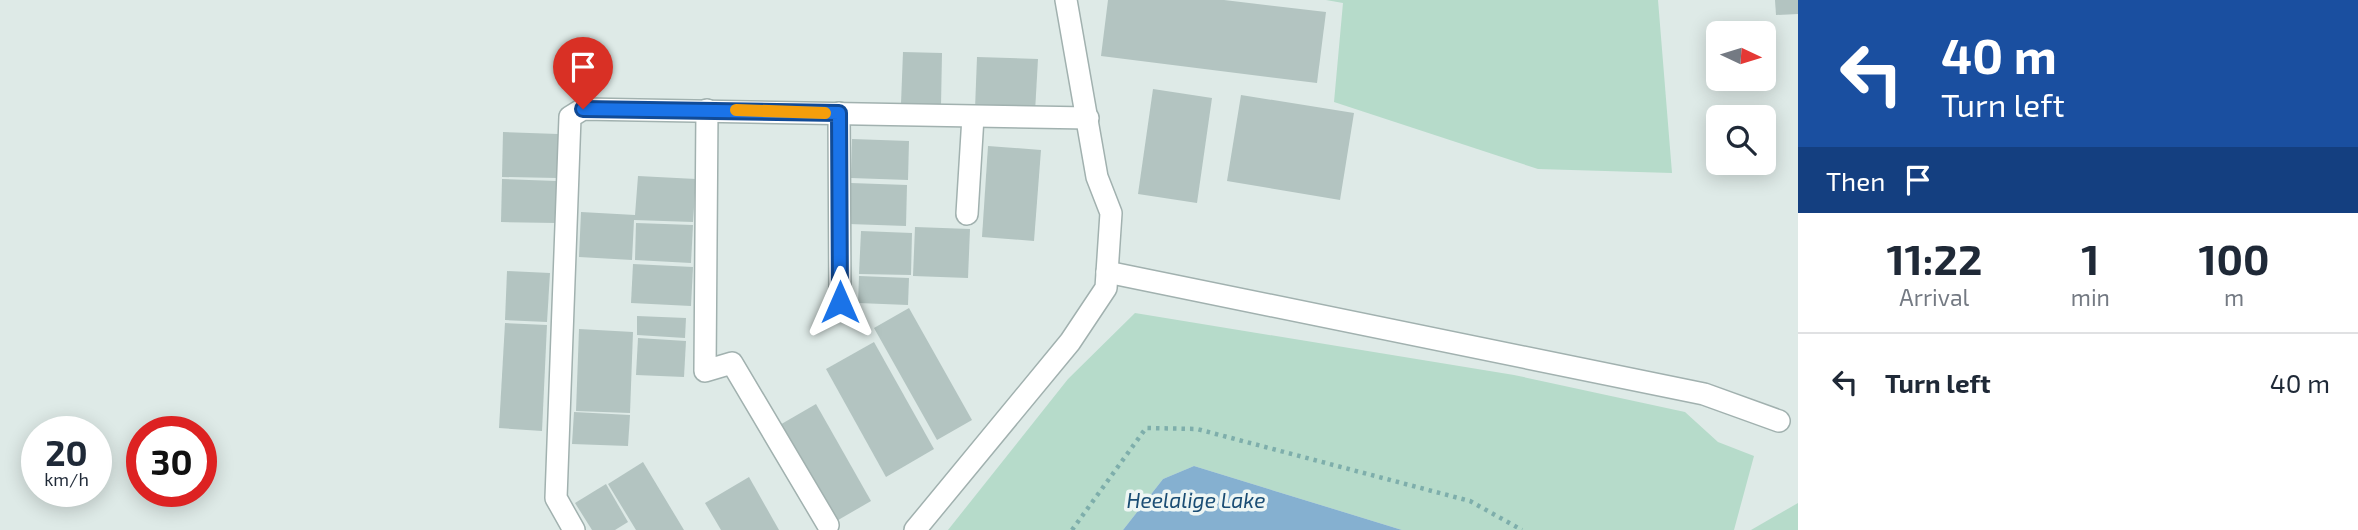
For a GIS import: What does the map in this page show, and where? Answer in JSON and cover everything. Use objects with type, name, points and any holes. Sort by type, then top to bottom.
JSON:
[{"type":"street","points":[[915,530],[1070,342],[1106,288],[1111,213],[1097,177],[1066,0]]},
{"type":"street","points":[[574,530],[556,498],[570,117],[583,109],[1088,118]]},
{"type":"street","points":[[708,110],[705,371],[732,363],[828,525]]},
{"type":"street","points":[[839,113],[840,302]]},
{"type":"street","points":[[967,214],[973,117]]},
{"type":"street","points":[[1107,272],[1704,394],[1779,421]]},
{"type":"path","points":[[1073,530],[1146,428],[1197,429],[1470,500],[1522,530]]},
{"type":"green space","points":[[1326,0],[1658,0],[1672,173],[1538,169],[1334,102],[1343,3]]},
{"type":"green space","points":[[1135,313],[1514,375],[1685,412],[1718,442],[1754,456],[1734,530],[1402,530],[1194,466],[1163,479],[1123,530],[948,530],[1068,379]]},
{"type":"green space","points":[[1798,503],[1798,530],[1751,530]]},
{"type":"water","name":"Heelalige Lake","points":[[1194,466],[1402,530],[1123,530],[1163,479]]},
{"type":"building","points":[[1108,0],[1224,0],[1326,12],[1317,83],[1101,56]]},
{"type":"building","points":[[1775,0],[1798,0],[1798,14],[1776,15]]},
{"type":"building","points":[[903,52],[942,53],[941,106],[901,104]]},
{"type":"building","points":[[977,57],[1038,59],[1035,112],[975,109]]},
{"type":"building","points":[[1153,89],[1212,98],[1197,203],[1138,194]]},
{"type":"building","points":[[1241,95],[1354,113],[1340,200],[1227,181]]},
{"type":"building","points":[[503,132],[558,134],[557,178],[502,177]]},
{"type":"building","points":[[852,139],[909,141],[908,180],[851,178]]},
{"type":"building","points":[[988,146],[1041,150],[1034,241],[982,237]]},
{"type":"building","points":[[638,176],[696,179],[693,222],[634,220],[632,260],[579,257],[581,212],[635,215]]},
{"type":"building","points":[[502,179],[557,181],[556,223],[501,222]]},
{"type":"building","points":[[851,183],[907,185],[906,226],[849,224]]},
{"type":"building","points":[[636,223],[693,225],[691,263],[635,260]]},
{"type":"building","points":[[915,227],[970,229],[968,278],[913,276]]},
{"type":"building","points":[[861,231],[912,233],[911,275],[859,274]]},
{"type":"building","points":[[633,264],[693,267],[691,306],[631,303]]},
{"type":"building","points":[[507,271],[550,273],[547,322],[505,320]]},
{"type":"building","points":[[859,276],[909,278],[908,305],[858,303]]},
{"type":"building","points":[[909,308],[972,420],[937,440],[874,328]]},
{"type":"building","points":[[637,316],[686,318],[685,338],[637,335]]},
{"type":"building","points":[[505,323],[547,325],[542,431],[499,428]]},
{"type":"building","points":[[579,329],[633,332],[630,413],[576,411]]},
{"type":"building","points":[[638,338],[686,341],[684,377],[636,375]]},
{"type":"building","points":[[874,342],[934,449],[886,477],[826,369]]},
{"type":"building","points":[[816,404],[871,501],[833,523],[778,426]]},
{"type":"building","points":[[574,412],[630,415],[628,446],[572,444]]},
{"type":"building","points":[[643,462],[684,530],[636,530],[608,484]]},
{"type":"building","points":[[749,477],[779,530],[721,530],[705,503]]},
{"type":"building","points":[[606,484],[628,522],[615,530],[592,530],[575,503]]},
{"type":"slow traffic","points":[[736,110],[825,113]]},
{"type":"route","points":[[583,109],[839,113],[840,302]]}]
